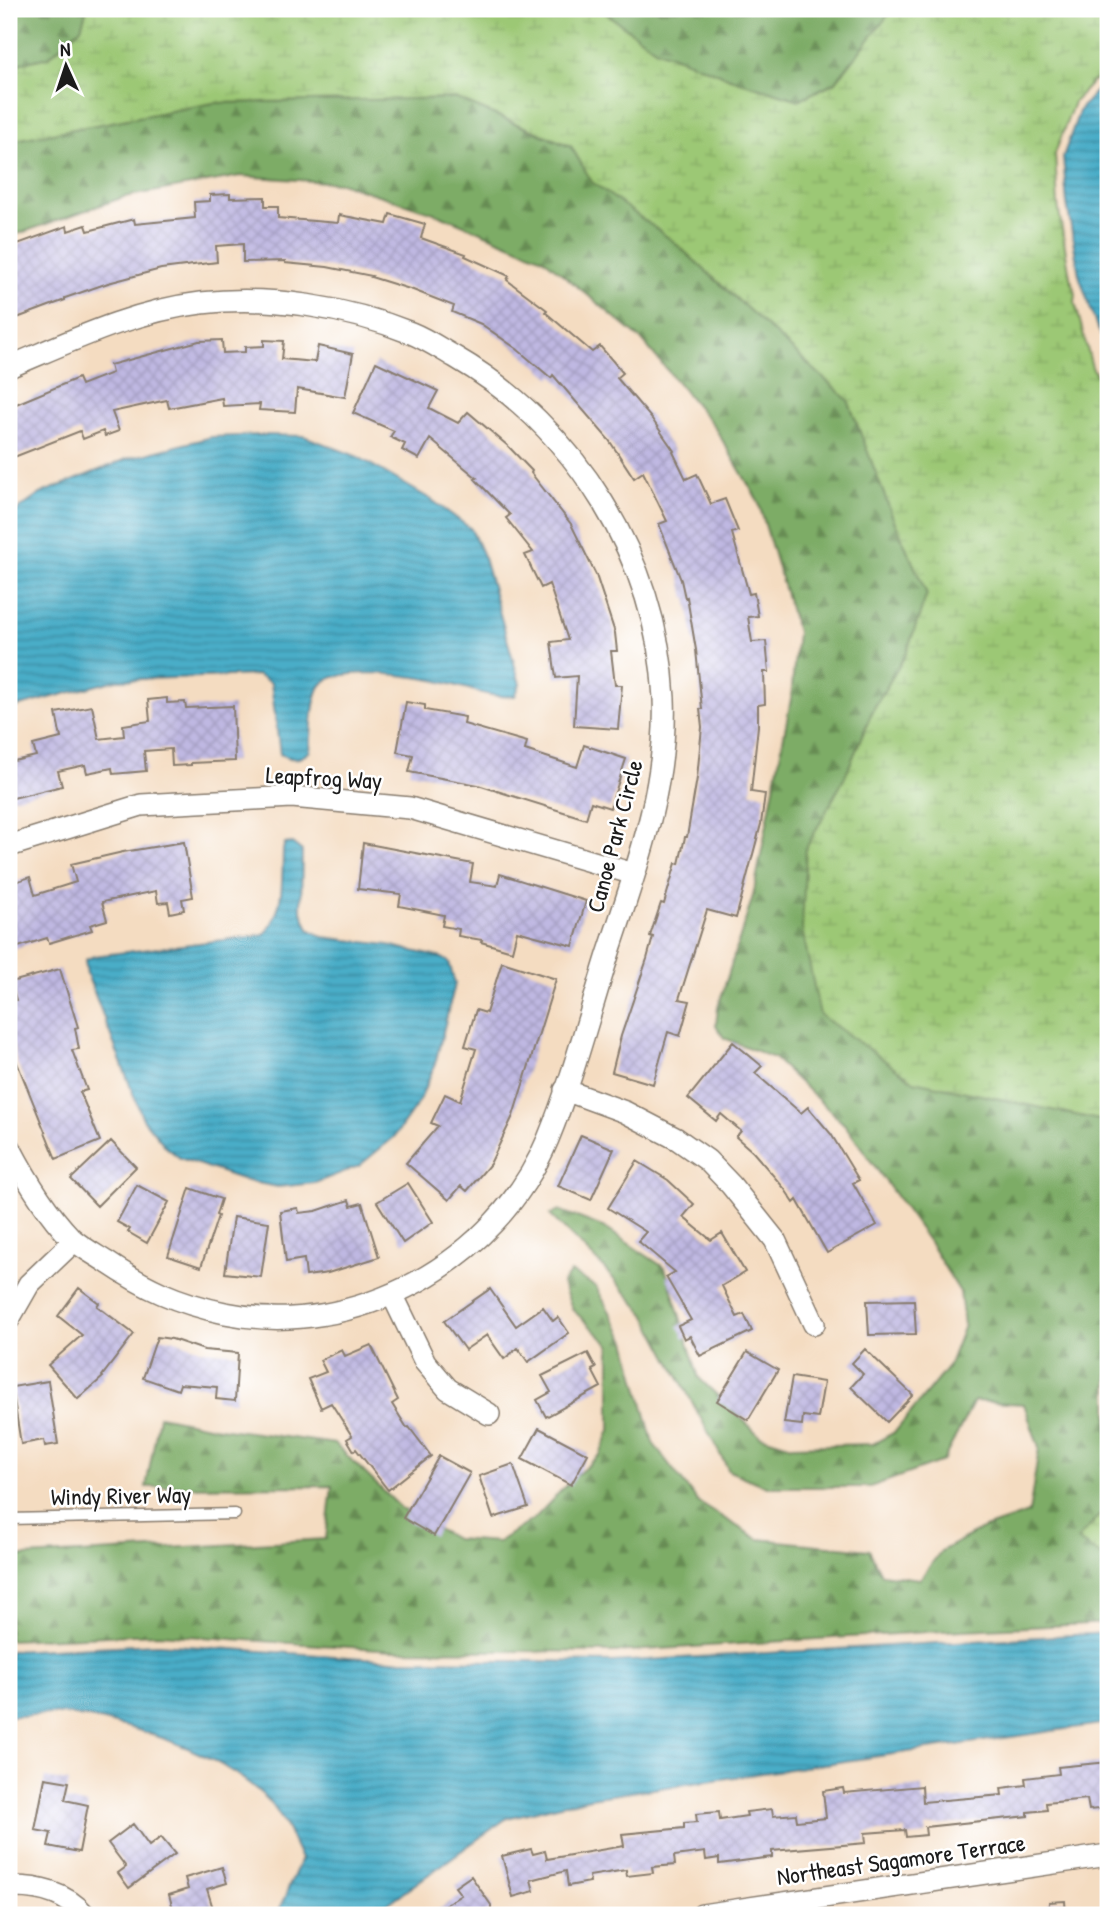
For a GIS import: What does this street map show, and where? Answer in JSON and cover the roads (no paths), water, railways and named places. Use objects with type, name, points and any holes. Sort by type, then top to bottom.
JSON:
[{"type":"street","name":"Canoe Park Circle","points":[[9,367],[127,318],[201,303],[271,301],[345,313],[414,334],[475,369],[521,404],[568,451],[610,512],[639,572],[656,634],[664,696],[664,742],[656,793],[634,874],[548,1142],[522,1186],[482,1236],[434,1272],[393,1296],[339,1311],[290,1319],[245,1317],[193,1306],[141,1286],[74,1241],[31,1189],[9,1146]]},
{"type":"street","name":"Leapfrog Way","points":[[9,846],[141,805],[292,797],[410,808],[634,874]]},
{"type":"street","points":[[565,1090],[625,1112],[677,1139],[706,1160],[731,1185],[775,1240],[814,1324]]},
{"type":"street","points":[[9,1319],[29,1284],[74,1241]]},
{"type":"street","points":[[393,1296],[425,1363],[449,1389],[488,1414]]},
{"type":"street","name":"Northeast Sagamore Terrace","points":[[709,1915],[1108,1856]]},
{"type":"street","points":[[9,1887],[52,1892],[77,1906],[85,1915]]},
{"type":"lane","name":"Windy River Way","points":[[9,1519],[235,1514]]},
{"type":"water","points":[[1108,87],[1108,348],[1096,325],[1079,275],[1067,203],[1063,157],[1080,109],[1099,88]]},
{"type":"water","points":[[304,436],[358,457],[432,500],[471,529],[484,558],[520,684],[515,696],[487,694],[451,684],[396,675],[376,673],[340,676],[327,680],[319,688],[313,711],[310,751],[295,758],[280,754],[271,683],[257,675],[116,680],[9,709],[9,516],[42,493],[127,459],[211,437]]},
{"type":"water","points":[[292,843],[302,851],[301,910],[309,929],[323,937],[388,945],[442,958],[449,962],[455,984],[435,1064],[420,1100],[394,1137],[359,1166],[315,1183],[278,1187],[247,1181],[180,1158],[166,1147],[143,1119],[87,974],[85,960],[94,956],[264,935],[276,916],[279,905],[283,849],[285,844]]},
{"type":"water","points":[[1108,1633],[1108,1723],[590,1798],[507,1818],[372,1915],[277,1915],[301,1859],[285,1825],[269,1801],[222,1765],[174,1742],[98,1720],[65,1714],[9,1716],[9,1651],[158,1644],[393,1660],[613,1662]]}]
